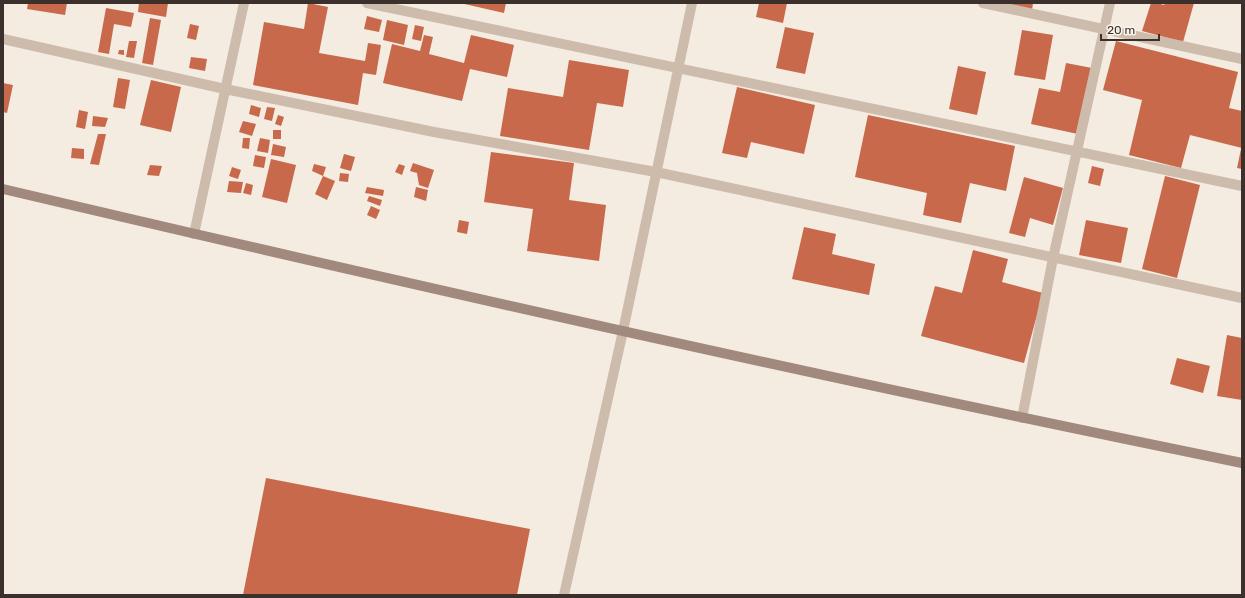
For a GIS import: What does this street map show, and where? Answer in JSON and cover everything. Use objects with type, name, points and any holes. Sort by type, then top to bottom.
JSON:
[{"type":"street","points":[[194,234],[244,3]]},
{"type":"street","points":[[367,3],[1242,186]]},
{"type":"street","points":[[564,595],[623,331],[692,3]]},
{"type":"street","points":[[983,3],[1242,58]]},
{"type":"street","points":[[1022,418],[1076,152],[1110,3]]},
{"type":"street","points":[[3,39],[225,90],[434,132],[656,172],[1242,298]]},
{"type":"street","points":[[3,189],[194,234],[623,331],[1022,418],[1242,463]]},
{"type":"building","points":[[28,3],[67,3],[65,15],[27,9]]},
{"type":"building","points":[[139,3],[168,3],[166,17],[138,12]]},
{"type":"building","points":[[308,3],[328,7],[319,53],[365,61],[368,43],[381,45],[376,75],[363,73],[358,105],[253,85],[264,22],[304,29]]},
{"type":"building","points":[[460,3],[506,3],[504,13]]},
{"type":"building","points":[[759,3],[787,3],[783,23],[756,17]]},
{"type":"building","points":[[1001,3],[1033,3],[1032,10]]},
{"type":"building","points":[[1151,3],[1164,5],[1165,3],[1194,3],[1183,42],[1142,31]]},
{"type":"building","points":[[106,8],[134,13],[131,27],[114,24],[109,54],[98,52]]},
{"type":"building","points":[[367,16],[382,20],[379,32],[364,29]]},
{"type":"building","points":[[150,18],[161,20],[153,65],[142,63]]},
{"type":"building","points":[[387,20],[408,25],[404,45],[383,40]]},
{"type":"building","points":[[190,24],[199,26],[196,40],[187,38]]},
{"type":"building","points":[[415,25],[424,27],[421,41],[412,39]]},
{"type":"building","points":[[785,27],[814,33],[805,74],[776,68]]},
{"type":"building","points":[[1022,30],[1053,35],[1045,80],[1014,75]]},
{"type":"building","points":[[424,35],[433,37],[429,54],[464,63],[471,35],[514,45],[507,77],[470,69],[462,101],[383,83],[392,44],[420,51]]},
{"type":"building","points":[[129,41],[137,41],[134,58],[126,57]]},
{"type":"building","points":[[1116,41],[1238,72],[1229,108],[1242,111],[1242,148],[1190,135],[1181,168],[1129,155],[1142,100],[1103,90]]},
{"type":"building","points":[[119,50],[124,50],[124,55],[118,54]]},
{"type":"building","points":[[191,57],[207,59],[205,71],[189,68]]},
{"type":"building","points":[[569,60],[629,70],[623,107],[597,103],[589,150],[500,136],[508,88],[563,97]]},
{"type":"building","points":[[1066,63],[1092,68],[1078,134],[1031,124],[1039,88],[1060,92]]},
{"type":"building","points":[[958,66],[986,72],[977,115],[949,109]]},
{"type":"building","points":[[118,78],[130,80],[125,109],[113,107]]},
{"type":"building","points":[[151,80],[181,87],[171,132],[140,125]]},
{"type":"building","points":[[3,83],[13,85],[7,113],[3,112]]},
{"type":"building","points":[[737,87],[815,105],[804,154],[751,142],[747,158],[722,153]]},
{"type":"building","points":[[251,105],[261,108],[259,117],[249,114]]},
{"type":"building","points":[[267,107],[275,108],[272,121],[264,119]]},
{"type":"building","points":[[79,110],[88,112],[85,129],[76,127]]},
{"type":"building","points":[[278,115],[284,117],[281,126],[275,124]]},
{"type":"building","points":[[868,115],[1015,146],[1006,191],[970,183],[961,223],[923,215],[927,193],[855,177]]},
{"type":"building","points":[[93,116],[108,118],[105,127],[92,126]]},
{"type":"building","points":[[243,121],[256,124],[252,136],[239,132]]},
{"type":"building","points":[[273,130],[281,130],[281,139],[273,139]]},
{"type":"building","points":[[98,134],[106,134],[99,165],[90,164]]},
{"type":"building","points":[[243,138],[250,138],[249,149],[242,148]]},
{"type":"building","points":[[260,138],[270,140],[268,153],[257,151]]},
{"type":"building","points":[[273,144],[286,147],[284,157],[271,155]]},
{"type":"building","points":[[72,148],[84,149],[84,159],[71,158]]},
{"type":"building","points":[[1242,149],[1242,169],[1237,168]]},
{"type":"building","points":[[491,152],[574,163],[569,200],[606,205],[599,261],[527,251],[533,209],[484,202]]},
{"type":"building","points":[[344,154],[355,157],[351,171],[340,168]]},
{"type":"building","points":[[255,155],[266,157],[264,168],[253,166]]},
{"type":"building","points":[[271,159],[296,165],[287,203],[262,197]]},
{"type":"building","points":[[413,163],[434,170],[428,188],[419,185],[417,173],[410,171]]},
{"type":"building","points":[[314,164],[326,167],[323,176],[312,171]]},
{"type":"building","points":[[399,164],[405,166],[402,175],[395,172]]},
{"type":"building","points":[[150,165],[162,166],[159,176],[147,175]]},
{"type":"building","points":[[1092,166],[1104,169],[1100,186],[1088,183]]},
{"type":"building","points":[[232,167],[241,170],[238,179],[229,176]]},
{"type":"building","points":[[340,173],[349,174],[348,182],[339,181]]},
{"type":"building","points":[[323,176],[335,181],[327,200],[315,194]]},
{"type":"building","points":[[1165,176],[1200,185],[1177,278],[1142,269]]},
{"type":"building","points":[[1024,177],[1063,188],[1053,225],[1030,218],[1025,237],[1009,233]]},
{"type":"building","points":[[229,181],[243,182],[241,193],[227,192]]},
{"type":"building","points":[[246,183],[253,185],[251,195],[243,193]]},
{"type":"building","points":[[367,187],[384,190],[383,196],[365,193]]},
{"type":"building","points":[[416,187],[428,190],[426,201],[414,197]]},
{"type":"building","points":[[369,196],[382,200],[380,206],[367,201]]},
{"type":"building","points":[[371,206],[380,210],[376,219],[367,215]]},
{"type":"building","points":[[459,220],[469,222],[467,234],[457,232]]},
{"type":"building","points":[[1086,220],[1128,228],[1121,263],[1079,255]]},
{"type":"building","points":[[804,227],[836,234],[832,254],[875,264],[869,295],[792,279]]},
{"type":"building","points":[[973,250],[1008,259],[1002,282],[1043,293],[1024,363],[921,336],[935,286],[962,293]]},
{"type":"building","points":[[1227,335],[1242,338],[1242,400],[1217,396]]},
{"type":"building","points":[[1177,358],[1210,366],[1203,393],[1170,384]]},
{"type":"building","points":[[266,478],[530,529],[517,595],[243,595]]}]
